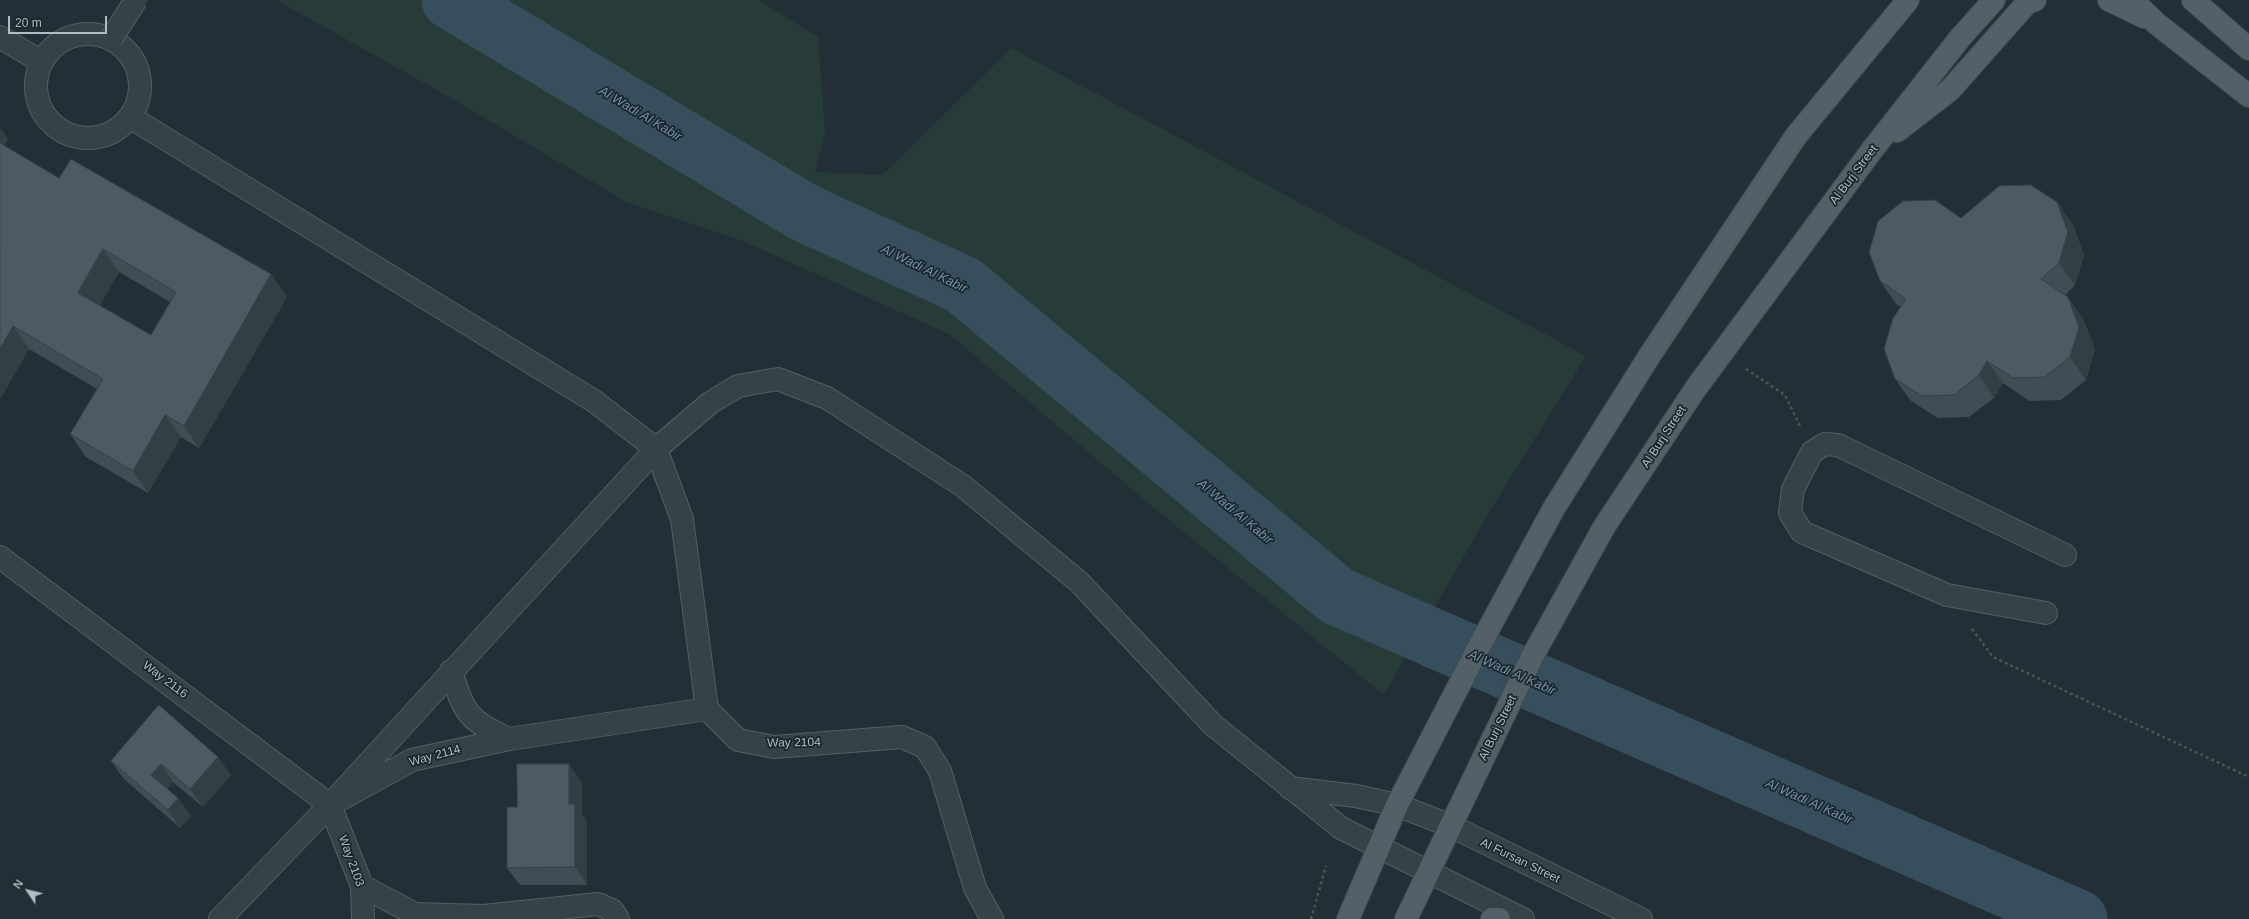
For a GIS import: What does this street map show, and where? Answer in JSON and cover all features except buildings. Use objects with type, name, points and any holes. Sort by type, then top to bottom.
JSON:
[{"type":"main road","points":[[1348,919],[1397,805],[1554,508],[1650,355],[1796,136],[1908,0]]},
{"type":"main road","name":"Al Burj Street","points":[[1406,919],[1532,657],[1604,527],[1696,388],[1872,150],[1960,38],[1994,0]]},
{"type":"main road","points":[[1872,150],[1950,90],[2027,3],[2035,0]]},
{"type":"main road","points":[[2109,0],[2158,24]]},
{"type":"main road","points":[[2132,0],[2158,24],[2249,96]]},
{"type":"main road","points":[[2193,0],[2249,49]]},
{"type":"main road","points":[[1492,919],[1500,919]]},
{"type":"street","points":[[112,39],[136,0]]},
{"type":"street","points":[[93,33],[112,39],[128,52],[138,70],[140,90],[134,110],[122,126],[104,136],[83,138],[64,132],[48,120],[38,101],[35,81],[42,62],[54,45],[73,36],[93,33]]},
{"type":"street","points":[[0,37],[42,62]]},
{"type":"street","points":[[130,117],[594,401],[656,449],[682,519],[707,709]]},
{"type":"street","points":[[330,805],[451,671],[656,449],[710,403],[738,386],[778,380],[827,398],[963,486],[1079,582],[1213,725],[1341,828],[1379,845],[1523,919]]},
{"type":"street","points":[[2046,613],[1947,595],[1802,532],[1790,513],[1793,488],[1812,452],[1825,444],[1838,445],[2065,555]]},
{"type":"street","name":"Way 2116","points":[[0,557],[330,805]]},
{"type":"street","points":[[451,671],[462,705],[479,725],[509,739]]},
{"type":"street","name":"Way 2114","points":[[220,919],[330,805],[412,760],[509,739],[707,709]]},
{"type":"street","name":"Way 2104","points":[[707,709],[738,740],[774,746],[902,737],[925,747],[940,771],[975,888],[992,919]]},
{"type":"street","name":"Al Fursan Street","points":[[1290,788],[1356,796],[1397,805],[1451,826],[1641,919]]},
{"type":"street","name":"Way 2103","points":[[330,805],[362,886],[363,919]]},
{"type":"street","points":[[362,886],[415,914],[484,916],[598,904],[612,910],[618,919]]},
{"type":"path","points":[[1741,375],[1745,368],[1784,395],[1812,452]]},
{"type":"path","points":[[1947,595],[1993,657],[2249,777]]},
{"type":"path","points":[[1311,919],[1326,866]]},
{"type":"green space","points":[[276,0],[758,0],[818,37],[825,134],[815,172],[883,175],[1011,48],[1586,356],[1491,509],[1384,695],[1142,498],[951,335],[743,241],[628,203],[439,91]]},
{"type":"waterway","name":"Al Wadi Al Kabir","points":[[451,0],[805,213],[963,285],[1337,596],[2078,919]]}]
